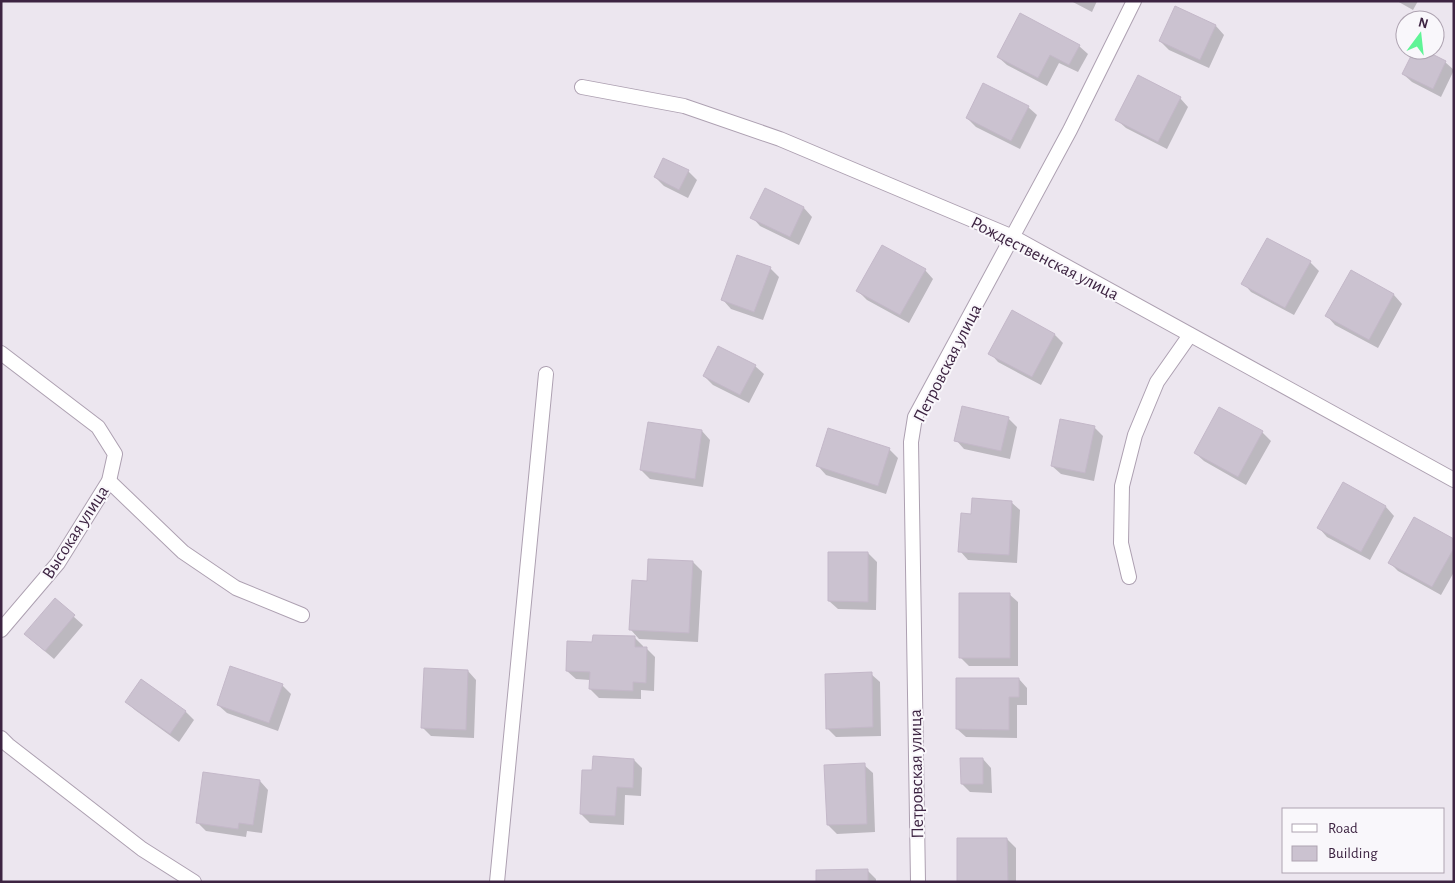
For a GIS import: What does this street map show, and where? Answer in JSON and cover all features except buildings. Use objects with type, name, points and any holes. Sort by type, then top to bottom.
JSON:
[{"type":"street","name":"Петровская улица","points":[[918,882],[910,442],[915,417],[1070,130],[1134,1]]},
{"type":"street","name":"Рождественская улица","points":[[582,87],[684,106],[780,139],[1013,237],[1454,480]]},
{"type":"street","points":[[1129,577],[1121,543],[1122,486],[1135,436],[1158,382],[1190,335]]},
{"type":"street","name":"Высокая улица","points":[[1,353],[98,427],[115,454],[109,481],[58,563],[1,630]]},
{"type":"street","points":[[497,882],[546,374]]},
{"type":"street","points":[[109,481],[183,552],[236,588],[302,615]]},
{"type":"street","points":[[1,738],[142,849],[194,882]]}]
